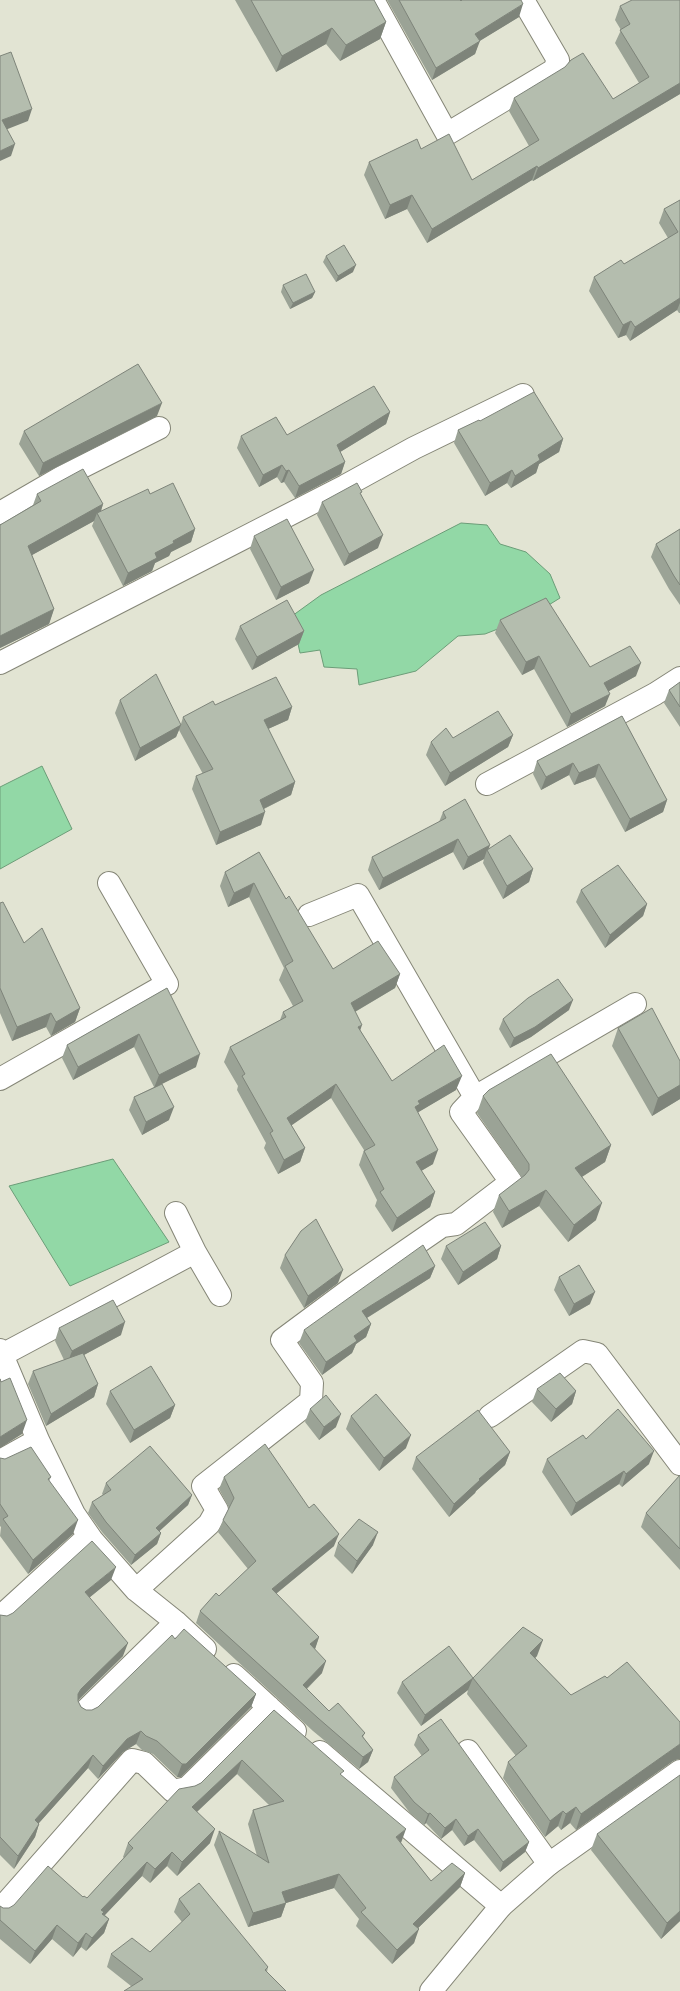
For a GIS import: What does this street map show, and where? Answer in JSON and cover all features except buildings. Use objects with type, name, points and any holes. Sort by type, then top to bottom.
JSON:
[{"type":"street","points":[[373,0],[447,134],[554,70],[558,60],[523,0]]},
{"type":"street","points":[[0,663],[345,486],[414,448],[522,395]]},
{"type":"street","points":[[0,513],[62,477],[159,428]]},
{"type":"street","points":[[487,784],[655,694],[680,678]]},
{"type":"street","points":[[0,1079],[167,984],[109,883]]},
{"type":"street","points":[[310,915],[358,894],[475,1097]]},
{"type":"street","points":[[136,1590],[209,1524],[217,1510],[203,1486],[311,1401],[312,1384],[282,1340],[352,1288],[442,1226],[456,1224],[511,1182],[461,1112],[475,1097],[635,1004]]},
{"type":"street","points":[[176,1213],[195,1252],[220,1295]]},
{"type":"street","points":[[195,1252],[1,1353],[38,1440],[74,1514],[89,1536],[136,1590],[176,1622],[311,1745],[501,1906]]},
{"type":"street","points":[[490,1416],[583,1351],[597,1354],[680,1464]]},
{"type":"street","points":[[0,1461],[38,1440]]},
{"type":"street","points":[[0,1617],[89,1536]]},
{"type":"street","points":[[85,1711],[176,1622]]},
{"type":"street","points":[[0,1910],[132,1760],[144,1763],[173,1791],[187,1788],[269,1707]]},
{"type":"street","points":[[468,1751],[549,1864]]},
{"type":"street","points":[[431,1991],[501,1906],[549,1864],[680,1771]]},
{"type":"shaded area","points":[[461,523],[487,525],[500,544],[526,552],[550,574],[560,598],[531,616],[485,634],[458,636],[416,671],[359,685],[357,669],[324,667],[320,650],[300,653],[292,616],[321,595]]},
{"type":"shaded area","points":[[42,766],[72,829],[0,869],[0,787]]},
{"type":"shaded area","points":[[113,1159],[169,1242],[70,1286],[9,1186]]}]
